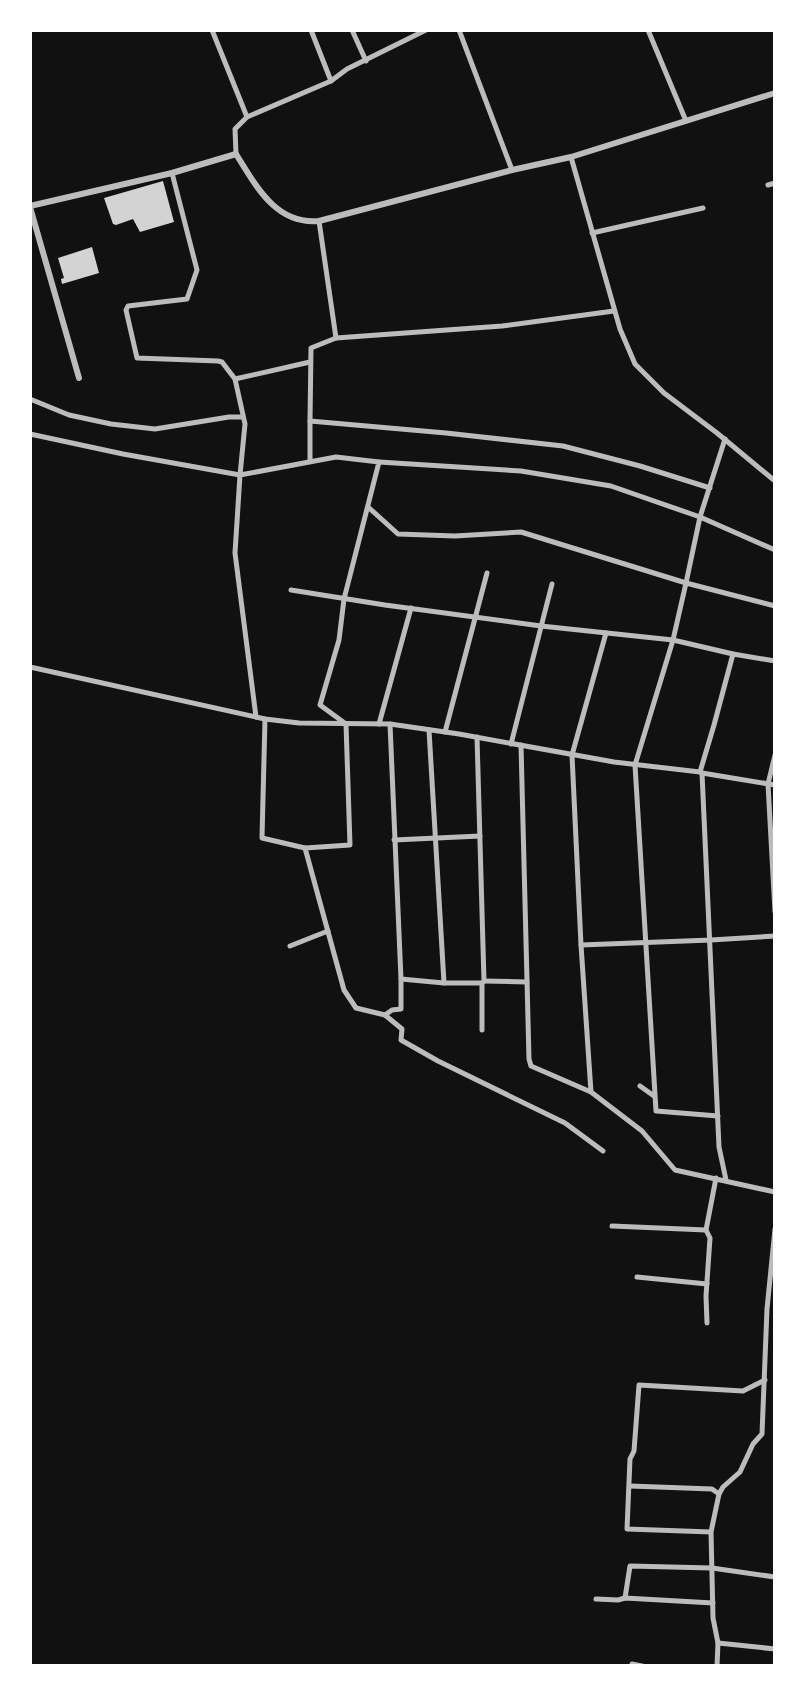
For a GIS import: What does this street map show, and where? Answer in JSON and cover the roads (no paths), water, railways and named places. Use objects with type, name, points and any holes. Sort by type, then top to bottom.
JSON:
[{"type":"street","points":[[212,30],[247,117]]},
{"type":"street","points":[[311,30],[331,81]]},
{"type":"street","points":[[352,30],[366,61]]},
{"type":"street","points":[[426,30],[347,69],[331,81],[247,117],[235,129],[236,154],[258,190],[283,214],[304,222],[319,221],[571,157],[775,93]]},
{"type":"street","points":[[459,30],[512,170]]},
{"type":"street","points":[[648,30],[686,122]]},
{"type":"street","points":[[79,378],[30,207],[172,173],[236,154]]},
{"type":"street","points":[[571,157],[614,311],[635,364],[664,393],[775,481]]},
{"type":"street","points":[[172,173],[196,276],[187,299],[126,308],[137,358],[218,361],[235,379],[245,424],[235,553],[256,717]]},
{"type":"street","points":[[592,233],[703,208]]},
{"type":"street","points":[[319,221],[336,338]]},
{"type":"street","points":[[310,461],[310,362],[313,347],[336,338],[502,326],[614,311]]},
{"type":"street","points":[[235,379],[310,362]]},
{"type":"street","points":[[30,399],[69,415],[155,429],[242,417]]},
{"type":"street","points":[[310,421],[563,446],[710,488]]},
{"type":"street","points":[[30,434],[240,475],[336,457],[521,471],[611,486],[700,517],[775,550]]},
{"type":"street","points":[[718,1116],[656,1111],[635,765],[673,640],[700,517],[725,439]]},
{"type":"street","points":[[346,724],[320,705],[339,640],[344,599],[379,462]]},
{"type":"street","points":[[368,507],[398,534],[455,536],[521,532],[686,583],[775,606]]},
{"type":"street","points":[[445,732],[487,573]]},
{"type":"street","points":[[511,744],[552,584]]},
{"type":"street","points":[[291,590],[541,626],[673,640],[775,661]]},
{"type":"street","points":[[379,724],[411,608]]},
{"type":"street","points":[[591,1092],[572,755],[606,633]]},
{"type":"street","points":[[726,1180],[719,1147],[701,772],[733,654]]},
{"type":"street","points":[[30,667],[265,719],[299,723],[390,724],[635,765],[772,784]]},
{"type":"street","points":[[265,719],[262,838],[305,848],[350,845],[346,724]]},
{"type":"street","points":[[385,1015],[401,1009],[390,724]]},
{"type":"street","points":[[429,730],[444,983]]},
{"type":"street","points":[[477,737],[482,1030]]},
{"type":"street","points":[[521,745],[531,1066],[591,1092],[642,1131],[675,1170],[775,1192]]},
{"type":"street","points":[[775,755],[772,784],[775,912]]},
{"type":"street","points":[[394,840],[480,836]]},
{"type":"street","points":[[305,848],[344,990],[356,1008],[385,1015],[402,1029],[401,1040],[565,1123],[603,1151]]},
{"type":"street","points":[[290,946],[328,931]]},
{"type":"street","points":[[581,945],[775,936]]},
{"type":"street","points":[[401,979],[444,983],[528,982]]},
{"type":"street","points":[[640,1086],[655,1097]]},
{"type":"street","points":[[707,1323],[710,1238],[706,1230],[716,1178]]},
{"type":"street","points":[[612,1226],[706,1230]]},
{"type":"street","points":[[717,1666],[711,1532],[719,1494],[740,1472],[753,1444],[762,1434],[767,1309],[775,1229]]},
{"type":"street","points":[[637,1277],[707,1284]]},
{"type":"street","points":[[767,1309],[775,1311]]},
{"type":"street","points":[[711,1532],[627,1529],[630,1459],[634,1451],[639,1385],[743,1391],[765,1380]]},
{"type":"street","points":[[630,1486],[712,1489],[719,1494]]},
{"type":"street","points":[[625,1598],[630,1566],[712,1568],[775,1577]]},
{"type":"street","points":[[596,1599],[713,1603]]},
{"type":"street","points":[[718,1643],[775,1649]]},
{"type":"street","points":[[632,1664],[642,1666]]}]
